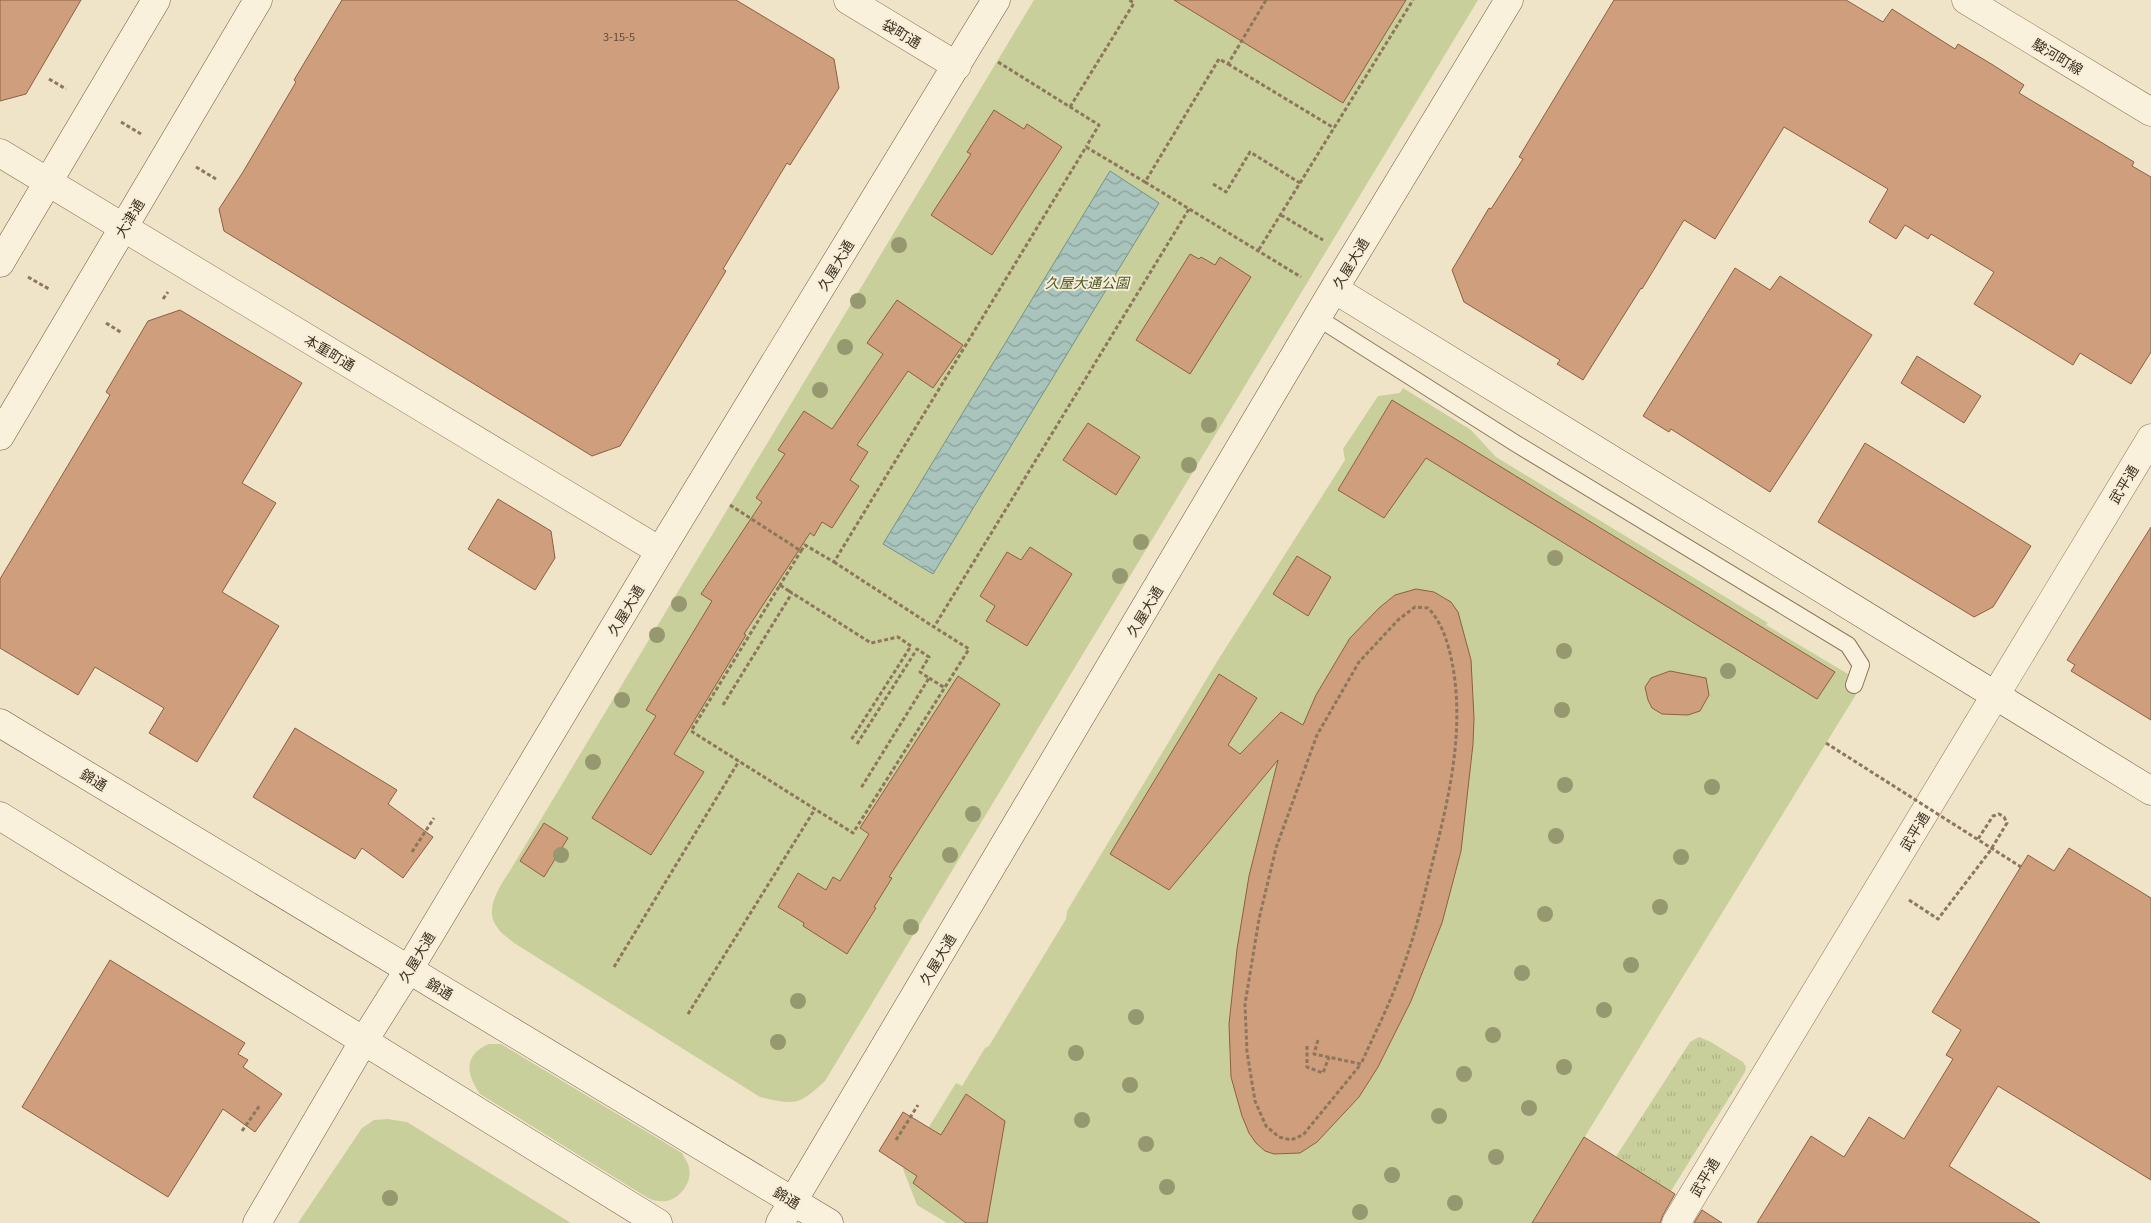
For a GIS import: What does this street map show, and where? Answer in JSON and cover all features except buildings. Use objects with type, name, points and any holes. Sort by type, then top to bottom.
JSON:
[{"type":"street","points":[[0,263],[156,0]]},
{"type":"street","name":"大津通","points":[[0,436],[258,0]]},
{"type":"street","name":"袋町通","points":[[848,0],[957,66]]},
{"type":"street","name":"久屋大通","points":[[257,1223],[363,1042],[996,0]]},
{"type":"street","name":"久屋大通","points":[[787,1212],[1334,290],[1509,0]]},
{"type":"street","name":"駿河町線","points":[[1966,0],[2151,112]]},
{"type":"street","name":"本重町通","points":[[0,153],[660,551]]},
{"type":"street","points":[[1334,290],[2151,791]]},
{"type":"street","name":"武平通","points":[[1676,1223],[2151,438]]},
{"type":"street","name":"錦通","points":[[0,723],[409,969],[787,1212],[829,1223]]},
{"type":"street","points":[[0,816],[658,1223]]},
{"type":"lane","points":[[1318,318],[1515,443],[1848,645],[1861,665],[1854,685]]},
{"type":"path","points":[[1070,107],[1134,3],[1129,0]]},
{"type":"path","points":[[1228,64],[1266,0]]},
{"type":"path","points":[[1258,251],[1413,0]]},
{"type":"path","points":[[1145,182],[1219,59],[1334,128]]},
{"type":"path","points":[[834,562],[1099,125],[997,62]]},
{"type":"path","points":[[50,79],[216,179]]},
{"type":"path","points":[[1086,147],[1301,276]]},
{"type":"path","points":[[1213,184],[1226,192],[1250,152],[1300,183]]},
{"type":"path","points":[[934,627],[1188,209]]},
{"type":"path","points":[[1281,215],[1322,240]]},
{"type":"path","points":[[730,505],[801,551]]},
{"type":"path","points":[[805,545],[969,649],[853,833],[691,731],[801,551],[805,545]]},
{"type":"path","points":[[780,585],[872,643],[898,637],[929,658],[920,672],[945,688]]},
{"type":"path","points":[[722,705],[791,592]]},
{"type":"path","points":[[1415,607],[1428,608],[1437,616],[1449,647],[1455,678],[1458,721],[1452,779],[1416,929],[1396,987],[1361,1064],[1303,1135],[1291,1140],[1279,1137],[1266,1126],[1255,1101],[1247,1052],[1245,1004],[1259,919],[1276,848],[1316,735],[1360,662],[1403,616],[1415,607]]},
{"type":"path","points":[[851,740],[911,646]]},
{"type":"path","points":[[857,744],[917,649]]},
{"type":"path","points":[[862,788],[929,678]]},
{"type":"path","points":[[1826,743],[2021,867]]},
{"type":"path","points":[[614,968],[739,761]]},
{"type":"path","points":[[688,1014],[816,809]]},
{"type":"path","points":[[1902,896],[1938,919],[1990,851],[2005,827],[2004,817],[1999,814],[1993,816],[1978,839]]},
{"type":"path","points":[[412,852],[434,818]]},
{"type":"path","points":[[1318,1040],[1314,1054],[1361,1064]]},
{"type":"path","points":[[1307,1046],[1307,1067],[1323,1073],[1329,1057]]},
{"type":"path","points":[[242,1131],[260,1105]]},
{"type":"path","points":[[896,1140],[918,1105]]},
{"type":"green space","name":"久屋大通公園","points":[[1034,0],[1478,0],[825,1081],[809,1095],[796,1101],[789,1102],[760,1097],[514,943],[503,934],[493,920],[493,905],[503,882]]},
{"type":"green space","points":[[1403,388],[1471,430],[1496,457],[1863,683],[1532,1223],[947,1223],[917,1205],[903,1169],[956,1083],[962,1086],[985,1048],[989,1046],[1066,919],[1067,911],[1218,660],[1345,460],[1343,449],[1378,396],[1400,393]]},
{"type":"green space","points":[[1699,1037],[1711,1042],[1743,1062],[1746,1067],[1745,1072],[1651,1223],[1573,1223],[1690,1042]]},
{"type":"green space","points":[[489,1044],[501,1044],[682,1153],[688,1164],[690,1174],[682,1192],[665,1201],[656,1201],[648,1198],[480,1094],[475,1087],[469,1066],[475,1054]]},
{"type":"green space","points":[[388,1119],[407,1122],[571,1223],[298,1223],[362,1128],[374,1120]]},
{"type":"water","points":[[1110,171],[1159,203],[933,574],[883,544]]}]
